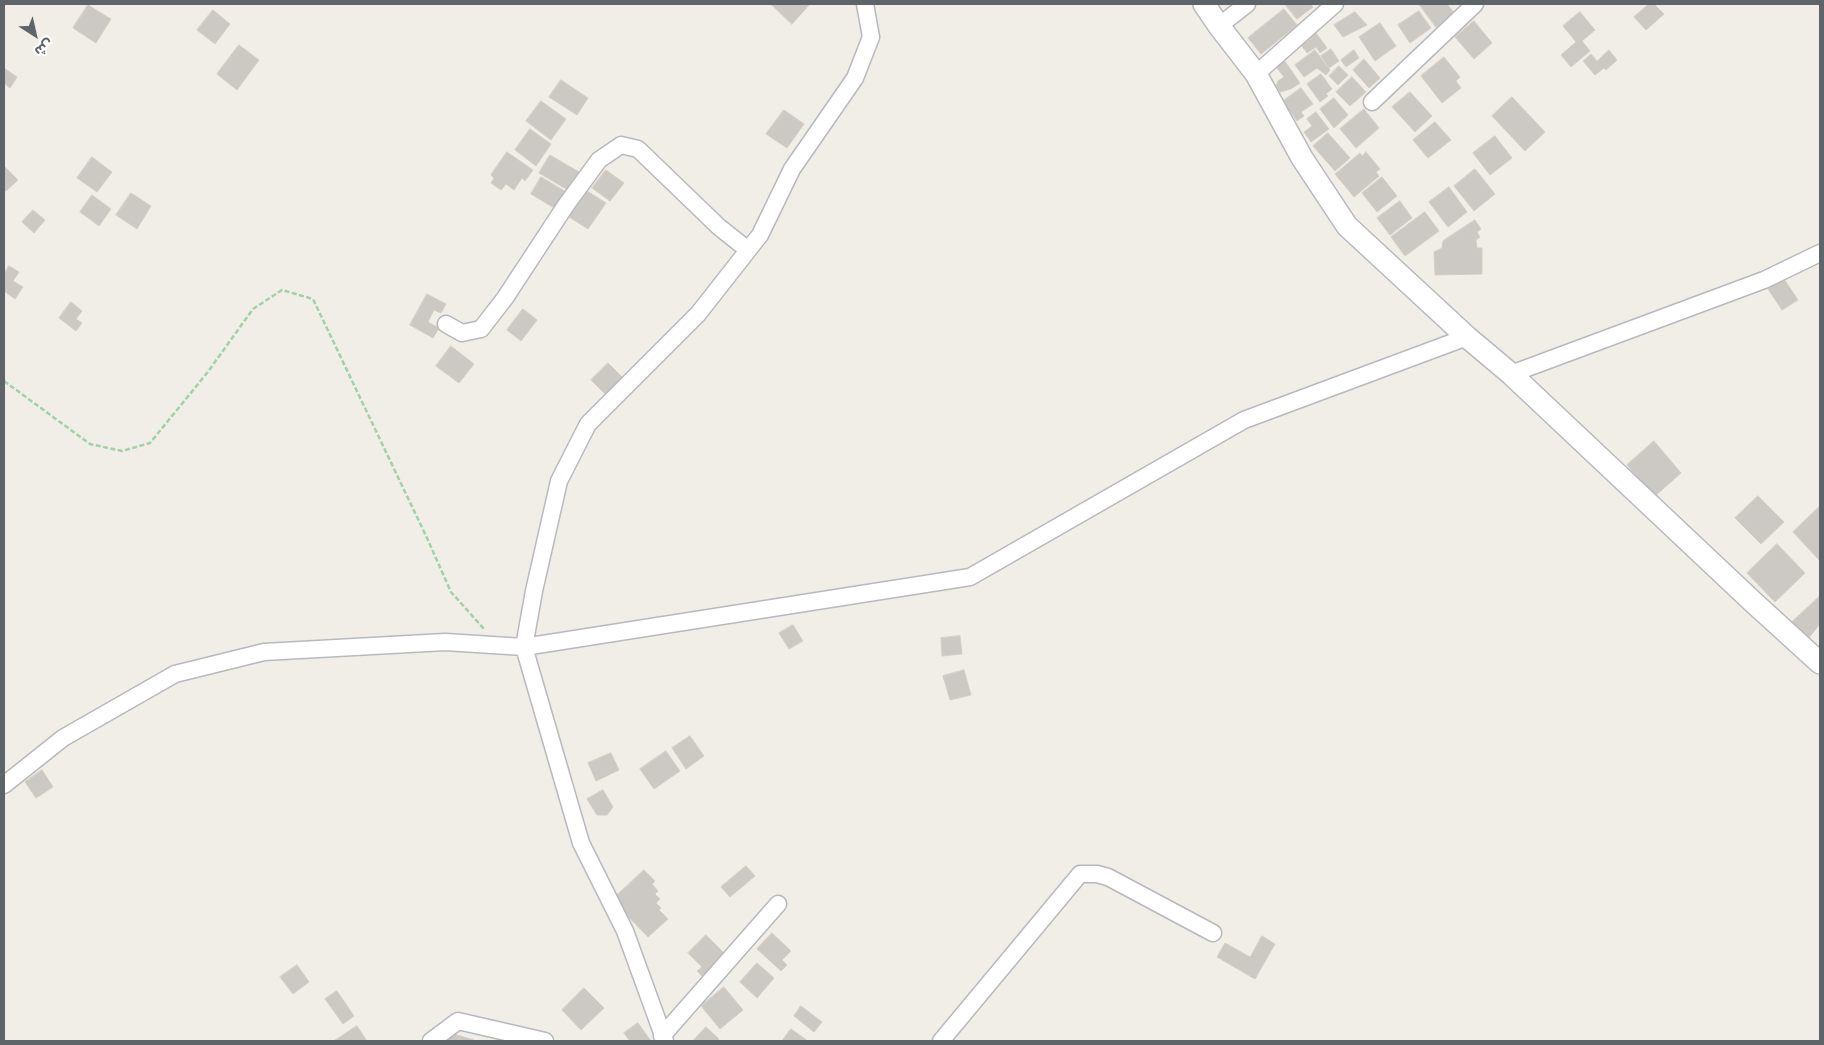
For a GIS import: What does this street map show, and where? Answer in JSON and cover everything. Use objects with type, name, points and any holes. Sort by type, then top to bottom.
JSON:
[{"type":"street","points":[[663,1039],[625,931],[581,843],[524,647],[534,591],[560,481],[588,424],[698,314],[760,235],[792,170],[855,78],[871,37],[865,4]]},
{"type":"street","points":[[1204,4],[1218,26],[1256,74],[1302,158],[1347,226],[1467,337],[1511,374],[1745,595],[1820,663]]},
{"type":"street","points":[[1218,26],[1246,4]]},
{"type":"street","points":[[1256,74],[1334,4]]},
{"type":"street","points":[[1372,102],[1475,4]]},
{"type":"street","points":[[446,324],[462,333],[481,329],[505,298],[566,205],[599,160],[621,145],[638,149],[719,227],[748,250]]},
{"type":"street","points":[[1511,374],[1764,280],[1820,253]]},
{"type":"street","points":[[4,785],[63,738],[175,674],[264,652],[445,642],[524,647],[970,577],[1244,420],[1467,337]]},
{"type":"street","points":[[941,1041],[1080,874],[1096,874],[1108,877],[1213,933]]},
{"type":"street","points":[[663,1039],[778,904]]},
{"type":"street","points":[[431,1041],[458,1021],[544,1041]]},
{"type":"path","points":[[4,381],[90,444],[122,451],[150,444],[253,309],[282,290],[313,299],[451,592],[498,645]]},
{"type":"building","points":[[771,4],[810,4],[792,24]]},
{"type":"building","points":[[1285,4],[1310,4],[1313,7],[1297,19]]},
{"type":"building","points":[[1419,4],[1447,4],[1455,14],[1436,27]]},
{"type":"building","points":[[1649,4],[1654,4],[1664,14],[1646,30],[1634,17]]},
{"type":"building","points":[[88,5],[111,19],[96,43],[73,28]]},
{"type":"building","points":[[1284,9],[1297,25],[1261,54],[1248,38]]},
{"type":"building","points":[[213,10],[230,24],[215,44],[197,30]]},
{"type":"building","points":[[1419,11],[1431,28],[1410,43],[1398,25]]},
{"type":"building","points":[[1355,12],[1367,25],[1343,37],[1334,25]]},
{"type":"building","points":[[1580,12],[1595,30],[1582,41],[1590,51],[1571,67],[1561,55],[1576,42],[1563,26]]},
{"type":"building","points":[[1474,21],[1492,43],[1474,59],[1455,37]]},
{"type":"building","points":[[1380,23],[1396,46],[1375,61],[1359,37]]},
{"type":"building","points":[[1313,29],[1327,48],[1320,53],[1316,47],[1307,53],[1301,45],[1311,39],[1307,33]]},
{"type":"building","points":[[239,45],[259,60],[237,90],[217,74]]},
{"type":"building","points":[[1331,49],[1339,61],[1329,68],[1321,56]]},
{"type":"building","points":[[1315,50],[1330,70],[1326,75],[1317,68],[1304,77],[1295,65]]},
{"type":"building","points":[[1354,50],[1359,58],[1346,67],[1341,60]]},
{"type":"building","points":[[1609,50],[1617,60],[1606,70],[1604,68],[1595,75],[1583,61],[1591,54],[1597,61]]},
{"type":"building","points":[[1282,57],[1300,83],[1291,89],[1280,92],[1276,86],[1278,81],[1284,77],[1273,63]]},
{"type":"building","points":[[1444,57],[1460,77],[1456,81],[1461,88],[1442,103],[1421,76]]},
{"type":"building","points":[[1364,59],[1380,78],[1369,88],[1353,70]]},
{"type":"building","points":[[1339,66],[1348,75],[1338,85],[1329,76]]},
{"type":"building","points":[[4,68],[17,77],[10,88],[4,83]]},
{"type":"building","points":[[1321,74],[1332,89],[1326,94],[1328,96],[1320,102],[1307,84]]},
{"type":"building","points":[[1352,77],[1366,92],[1350,106],[1336,92]]},
{"type":"building","points":[[561,80],[588,98],[577,115],[549,97]]},
{"type":"building","points":[[1301,88],[1313,104],[1301,112],[1304,116],[1297,121],[1283,101]]},
{"type":"building","points":[[1410,92],[1432,116],[1415,132],[1392,107]]},
{"type":"building","points":[[1512,97],[1545,132],[1525,151],[1492,116]]},
{"type":"building","points":[[1334,98],[1348,115],[1334,128],[1320,109]]},
{"type":"building","points":[[541,101],[566,119],[551,140],[526,121]]},
{"type":"building","points":[[1364,109],[1379,128],[1356,148],[1340,129]]},
{"type":"building","points":[[784,110],[804,124],[787,148],[766,134]]},
{"type":"building","points":[[1316,112],[1329,129],[1311,142],[1304,132],[1312,126],[1307,119]]},
{"type":"building","points":[[1435,122],[1451,140],[1428,158],[1413,140]]},
{"type":"building","points":[[530,129],[551,144],[536,166],[515,150]]},
{"type":"building","points":[[1328,133],[1350,158],[1335,171],[1313,146]]},
{"type":"building","points":[[1495,136],[1512,158],[1490,175],[1473,153]]},
{"type":"building","points":[[507,152],[533,170],[525,181],[522,178],[514,190],[506,184],[501,190],[491,183],[494,178],[491,175]]},
{"type":"building","points":[[1366,152],[1380,169],[1376,172],[1379,176],[1354,197],[1335,174],[1360,153],[1362,156]]},
{"type":"building","points":[[550,155],[579,172],[568,190],[539,173]]},
{"type":"building","points":[[92,157],[112,172],[97,192],[77,178]]},
{"type":"building","points":[[4,166],[18,180],[6,191],[4,189]]},
{"type":"building","points":[[1475,169],[1495,194],[1474,211],[1454,186]]},
{"type":"building","points":[[606,170],[624,183],[610,201],[592,188]]},
{"type":"building","points":[[541,177],[566,192],[556,209],[531,194]]},
{"type":"building","points":[[1382,177],[1397,196],[1377,212],[1362,193]]},
{"type":"building","points":[[1449,187],[1467,212],[1448,227],[1429,202]]},
{"type":"building","points":[[587,191],[606,203],[588,229],[569,217]]},
{"type":"building","points":[[131,193],[151,206],[137,229],[116,215]]},
{"type":"building","points":[[92,195],[111,209],[99,226],[80,212]]},
{"type":"building","points":[[1400,201],[1412,218],[1390,235],[1377,218]]},
{"type":"building","points":[[33,210],[45,220],[34,233],[22,222]]},
{"type":"building","points":[[1425,212],[1439,231],[1405,256],[1391,237]]},
{"type":"building","points":[[1475,220],[1481,229],[1477,232],[1480,237],[1476,240],[1477,248],[1482,248],[1482,274],[1435,275],[1434,252],[1442,248],[1443,241]]},
{"type":"building","points":[[9,266],[19,272],[13,281],[23,287],[15,299],[4,291],[4,274]]},
{"type":"building","points":[[1782,276],[1798,300],[1782,310],[1766,286]]},
{"type":"building","points":[[427,294],[446,304],[441,313],[434,310],[428,322],[439,328],[433,338],[410,325]]},
{"type":"building","points":[[71,302],[82,311],[76,319],[82,323],[76,331],[59,318]]},
{"type":"building","points":[[523,309],[537,320],[521,341],[507,330]]},
{"type":"building","points":[[451,346],[474,364],[459,383],[436,366]]},
{"type":"building","points":[[608,363],[622,377],[605,394],[591,380]]},
{"type":"building","points":[[1654,441],[1681,473],[1654,497],[1627,465]]},
{"type":"building","points":[[1758,496],[1784,522],[1761,544],[1735,518]]},
{"type":"building","points":[[1820,506],[1820,561],[1793,532]]},
{"type":"building","points":[[1777,544],[1805,573],[1775,602],[1747,573]]},
{"type":"building","points":[[1820,596],[1820,624],[1807,640],[1791,623]]},
{"type":"building","points":[[793,625],[803,641],[789,649],[779,633]]},
{"type":"building","points":[[960,636],[962,654],[942,656],[941,638]]},
{"type":"building","points":[[964,670],[971,695],[950,700],[943,676]]},
{"type":"building","points":[[690,736],[704,756],[686,769],[672,748]]},
{"type":"building","points":[[666,751],[680,771],[654,789],[640,769]]},
{"type":"building","points":[[611,753],[619,770],[596,781],[588,763]]},
{"type":"building","points":[[42,770],[53,787],[36,798],[25,782]]},
{"type":"building","points":[[603,790],[613,807],[607,815],[597,815],[587,799]]},
{"type":"building","points":[[746,866],[755,876],[730,897],[721,887]]},
{"type":"building","points":[[644,870],[655,881],[652,884],[658,891],[655,894],[660,899],[656,903],[661,908],[659,910],[668,919],[648,937],[612,900]]},
{"type":"building","points":[[772,933],[791,951],[782,960],[787,965],[781,971],[757,949]]},
{"type":"building","points":[[706,935],[727,956],[704,978],[697,971],[702,967],[688,953]]},
{"type":"building","points":[[1262,936],[1275,944],[1255,979],[1217,957],[1225,943],[1250,957]]},
{"type":"building","points":[[757,963],[774,978],[757,998],[740,982]]},
{"type":"building","points":[[297,965],[309,982],[293,994],[280,977]]},
{"type":"building","points":[[724,987],[743,1010],[720,1029],[701,1006]]},
{"type":"building","points":[[584,988],[604,1008],[581,1030],[562,1010]]},
{"type":"building","points":[[337,991],[354,1016],[343,1024],[325,999]]},
{"type":"building","points":[[801,1006],[822,1022],[814,1032],[794,1016]]},
{"type":"building","points":[[638,1023],[651,1041],[630,1041],[624,1033]]},
{"type":"building","points":[[357,1026],[367,1041],[334,1041]]},
{"type":"building","points":[[706,1027],[719,1039],[717,1041],[693,1041]]},
{"type":"building","points":[[791,1029],[808,1041],[782,1041]]},
{"type":"building","points":[[447,1032],[474,1040],[474,1041],[445,1041]]}]
